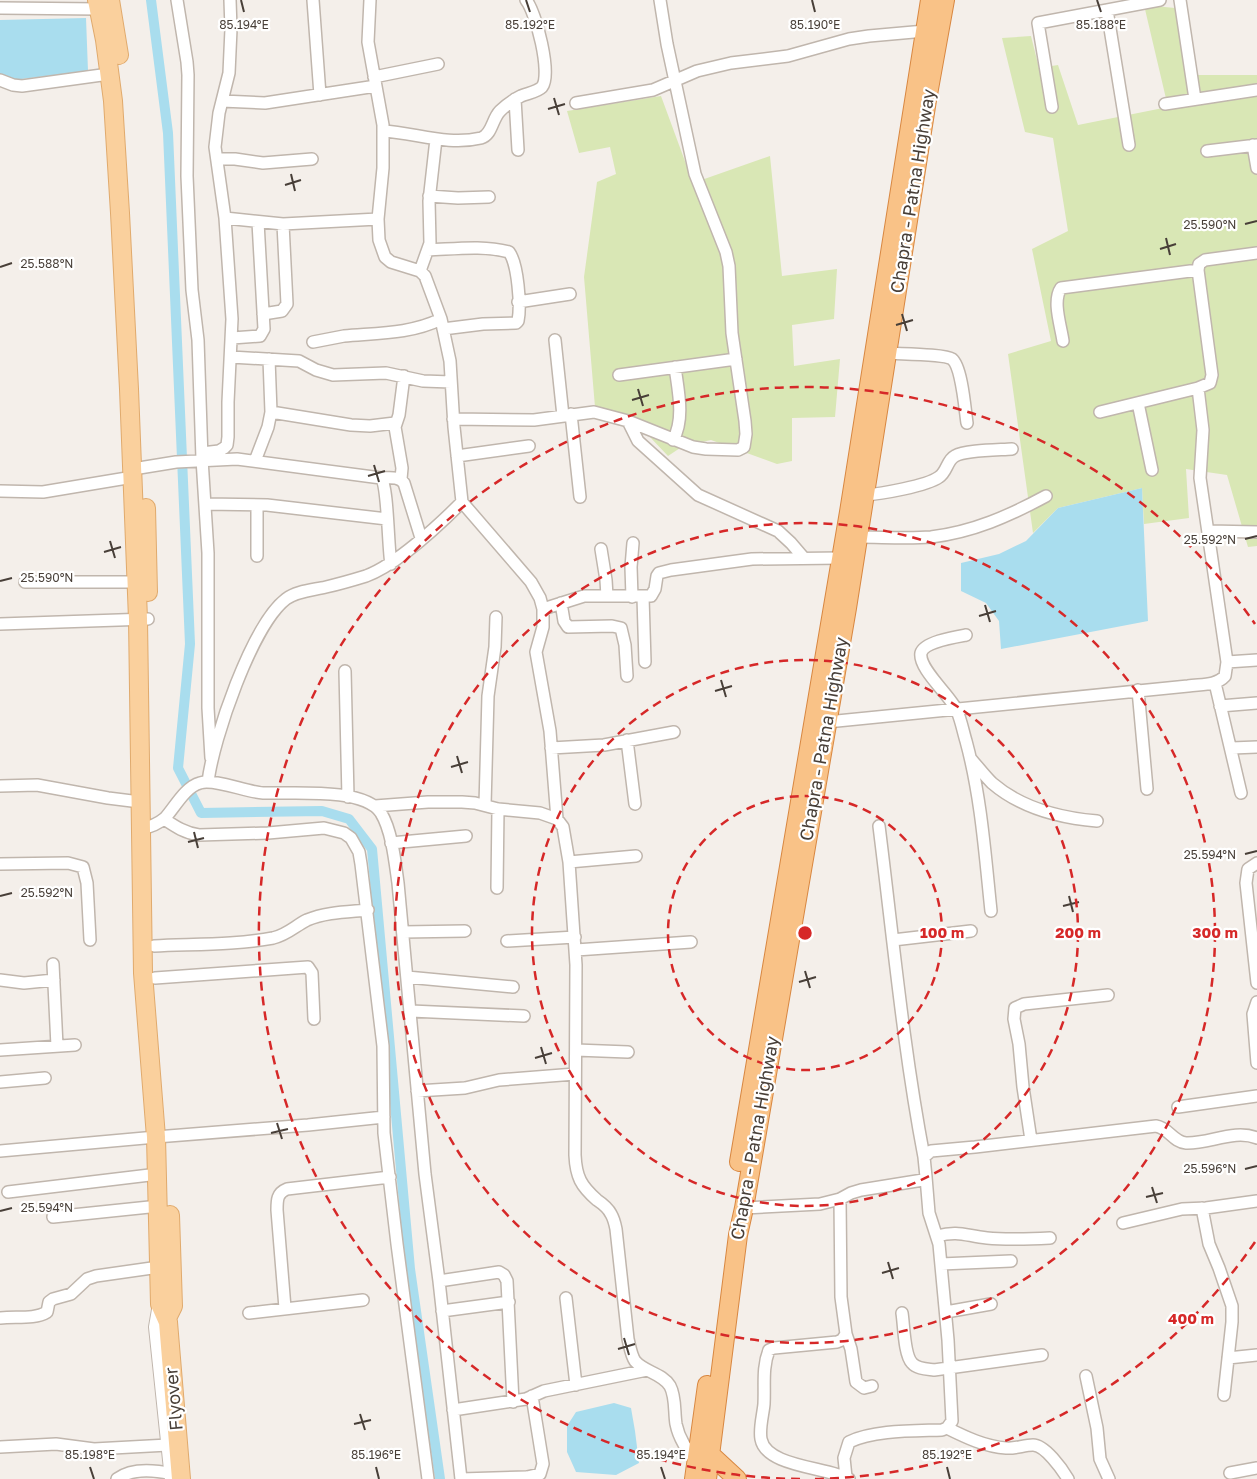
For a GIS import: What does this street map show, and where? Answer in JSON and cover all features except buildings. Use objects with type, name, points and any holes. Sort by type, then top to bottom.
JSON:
[{"type":"highway","name":"Chapra - Patna Highway","points":[[698,1470],[728,1228],[841,558],[930,0]]},
{"type":"highway","name":"Chapra - Patna Highway","points":[[698,1470],[827,722],[865,495],[925,109],[945,0]]},
{"type":"highway","name":"Chapra - Patna Highway","points":[[698,1470],[707,1479]]},
{"type":"highway","points":[[698,1470],[737,1479]]},
{"type":"main road","points":[[102,3],[120,213],[137,472],[148,556],[143,619],[140,802],[152,825],[143,973],[162,1136],[158,1174],[159,1267],[167,1313]]},
{"type":"main road","points":[[102,3],[124,102],[142,400],[137,472],[136,582],[143,619],[152,825],[154,946],[167,1313]]},
{"type":"main road","name":"Flyover","points":[[167,1313],[175,1478]]},
{"type":"street","points":[[177,0],[187,62],[189,236],[192,290],[198,340],[200,457],[205,504],[209,582],[208,708],[211,758]]},
{"type":"street","points":[[0,491],[43,492],[200,457],[219,451],[227,445],[232,319],[225,218],[216,159],[216,135],[229,73],[230,0]]},
{"type":"street","points":[[313,0],[320,95]]},
{"type":"street","points":[[370,0],[368,42],[383,131],[384,168],[378,219],[380,249],[390,262],[420,271],[429,284],[442,324],[450,361],[453,420],[462,502],[531,582],[543,609],[542,627],[536,652],[547,708],[557,819],[563,828],[569,862],[576,950],[575,1160],[577,1175],[588,1192],[611,1213],[614,1220],[630,1348],[637,1363],[663,1378],[669,1386],[674,1398],[679,1434],[698,1470]]},
{"type":"street","points":[[383,131],[456,141],[484,137],[489,132],[495,117],[515,99],[538,90],[545,81],[546,72],[534,17],[526,0]]},
{"type":"street","points":[[453,420],[534,420],[594,412],[628,421],[693,447],[738,450],[744,447],[746,434],[732,333],[729,266],[726,252],[695,174],[666,44],[660,0]]},
{"type":"street","points":[[1052,106],[1038,23],[1160,0]]},
{"type":"street","points":[[1180,0],[1195,99]]},
{"type":"street","points":[[0,8],[102,3]]},
{"type":"street","points":[[1106,10],[1129,145]]},
{"type":"street","points":[[576,104],[653,90],[675,82],[688,74],[731,63],[788,56],[849,39],[925,31]]},
{"type":"street","points":[[222,101],[265,103],[320,95],[438,64]]},
{"type":"street","points":[[0,80],[12,85],[22,86],[109,74]]},
{"type":"street","points":[[1165,104],[1257,90]]},
{"type":"street","points":[[515,99],[518,150]]},
{"type":"street","points":[[420,271],[430,244],[429,196],[436,139]]},
{"type":"street","points":[[1207,151],[1255,145],[1257,168]]},
{"type":"street","points":[[216,159],[269,163],[312,159]]},
{"type":"street","points":[[429,196],[458,198],[489,197]]},
{"type":"street","points":[[225,218],[283,224],[378,219]]},
{"type":"street","points":[[232,338],[260,336],[264,330],[258,222]]},
{"type":"street","points":[[263,314],[282,311],[287,304],[283,224]]},
{"type":"street","points":[[313,342],[344,336],[386,333],[442,324],[516,323],[519,316],[518,302],[514,262],[509,252],[477,248],[428,250]]},
{"type":"street","points":[[1100,412],[1198,388],[1210,383],[1212,376],[1198,270],[1199,264],[1205,260],[1257,253]]},
{"type":"street","points":[[1063,341],[1058,306],[1058,292],[1061,288],[1198,270]]},
{"type":"street","points":[[518,302],[570,294]]},
{"type":"street","points":[[555,340],[580,497]]},
{"type":"street","points":[[887,353],[951,358],[957,366],[967,423]]},
{"type":"street","points":[[231,357],[299,360],[316,370],[333,375],[375,373],[404,376],[423,381],[451,382]]},
{"type":"street","points":[[256,461],[271,412],[269,359]]},
{"type":"street","points":[[619,375],[736,359]]},
{"type":"street","points":[[673,440],[679,427],[680,417],[676,367]]},
{"type":"street","points":[[404,376],[399,415],[395,423],[402,468],[401,479],[407,489],[421,538]]},
{"type":"street","points":[[827,722],[1215,683],[1226,676],[1227,662],[1200,472],[1203,430],[1198,388]]},
{"type":"street","points":[[1138,403],[1152,470]]},
{"type":"street","points":[[271,412],[351,425],[370,426],[395,423]]},
{"type":"street","points":[[628,421],[638,441],[698,495],[778,532],[791,542],[803,557]]},
{"type":"street","points":[[457,456],[529,446]]},
{"type":"street","points":[[865,495],[900,489],[937,479],[943,474],[952,458],[960,454],[1012,449]]},
{"type":"street","points":[[200,457],[256,461],[401,479]]},
{"type":"street","points":[[381,478],[385,484],[387,497],[390,564]]},
{"type":"street","points":[[858,537],[916,538],[968,530],[1015,513],[1046,496]]},
{"type":"street","points":[[208,782],[211,758],[223,719],[240,676],[271,614],[287,598],[308,590],[367,576],[390,564],[462,502]]},
{"type":"street","points":[[205,504],[258,505],[387,519]]},
{"type":"street","points":[[258,505],[258,556]]},
{"type":"street","points":[[1209,532],[1257,532]]},
{"type":"street","points":[[633,543],[631,567],[638,597],[645,662]]},
{"type":"street","points":[[601,549],[607,596]]},
{"type":"street","points":[[543,609],[584,596],[651,596],[654,593],[656,576],[671,570],[752,559],[841,558]]},
{"type":"street","points":[[25,582],[136,582]]},
{"type":"street","points":[[561,603],[564,621],[568,627],[612,626],[621,628],[625,645],[627,676]]},
{"type":"street","points":[[485,806],[488,696],[495,647],[496,616]]},
{"type":"street","points":[[0,624],[143,619]]},
{"type":"street","points":[[966,635],[933,643],[925,647],[922,657],[928,671],[957,709],[981,811],[991,911]]},
{"type":"street","points":[[1227,662],[1257,660]]},
{"type":"street","points":[[345,671],[348,797]]},
{"type":"street","points":[[1215,683],[1232,748],[1241,793]]},
{"type":"street","points":[[1138,690],[1147,789]]},
{"type":"street","points":[[1220,706],[1257,703]]},
{"type":"street","points":[[551,748],[604,745],[674,732]]},
{"type":"street","points":[[627,740],[635,804]]},
{"type":"street","points":[[1232,748],[1257,747]]},
{"type":"street","points":[[970,758],[991,782],[1019,800],[1051,814],[1073,819],[1097,821]]},
{"type":"street","points":[[152,825],[193,786],[200,782],[253,792],[318,793],[357,798],[375,806],[447,801],[462,802],[498,809],[540,813],[557,819]]},
{"type":"street","points":[[0,786],[37,785],[140,802]]},
{"type":"street","points":[[375,806],[381,814],[391,843],[398,883],[427,1193],[439,1281],[461,1479],[528,1477],[540,1474],[543,1464],[532,1396]]},
{"type":"street","points":[[497,888],[498,809]]},
{"type":"street","points":[[152,825],[200,835],[324,828],[344,833],[351,838],[359,852],[368,910],[383,1046],[384,1116],[397,1244],[428,1479]]},
{"type":"street","points":[[846,1334],[842,1340],[837,1342],[769,1350],[764,1368],[764,1398],[760,1436],[766,1450],[781,1459],[848,1478],[844,1458],[849,1442],[857,1438],[890,1432],[942,1430],[947,1428],[952,1421],[946,1312],[939,1244],[929,1212],[924,1157],[905,1046],[879,826]]},
{"type":"street","points":[[391,843],[466,836]]},
{"type":"street","points":[[569,862],[636,856]]},
{"type":"street","points":[[1257,862],[1248,869],[1246,883],[1257,983]]},
{"type":"street","points":[[0,864],[68,863],[83,867],[87,883],[90,940]]},
{"type":"street","points":[[154,946],[274,938],[318,916],[368,910]]},
{"type":"street","points":[[403,932],[465,931]]},
{"type":"street","points":[[893,940],[971,931]]},
{"type":"street","points":[[507,941],[575,937]]},
{"type":"street","points":[[576,950],[691,942]]},
{"type":"street","points":[[53,964],[57,1046]]},
{"type":"street","points":[[155,978],[308,968],[312,973],[314,1019]]},
{"type":"street","points":[[407,977],[513,987]]},
{"type":"street","points":[[0,980],[24,983],[54,980]]},
{"type":"street","points":[[1031,1140],[1014,1019],[1015,1008],[1024,1004],[1108,995]]},
{"type":"street","points":[[1257,1002],[1253,1014],[1257,1063]]},
{"type":"street","points":[[411,1011],[524,1016]]},
{"type":"street","points":[[0,1050],[76,1045]]},
{"type":"street","points":[[576,1050],[628,1052]]},
{"type":"street","points":[[417,1091],[465,1088],[499,1080],[575,1074]]},
{"type":"street","points":[[0,1082],[45,1078]]},
{"type":"street","points":[[1178,1107],[1257,1096]]},
{"type":"street","points":[[0,1152],[162,1136],[277,1128],[384,1116]]},
{"type":"street","points":[[924,1157],[931,1150],[975,1147],[1156,1126],[1162,1127],[1175,1140],[1183,1143],[1242,1135],[1257,1138]]},
{"type":"street","points":[[8,1192],[158,1174]]},
{"type":"street","points":[[285,1308],[277,1210],[278,1196],[282,1191],[390,1177]]},
{"type":"street","points":[[744,1208],[820,1204],[840,1199],[861,1190],[905,1184],[923,1180],[926,1177]]},
{"type":"street","points":[[840,1199],[841,1297],[846,1334],[856,1382],[864,1388],[872,1386]]},
{"type":"street","points":[[1123,1223],[1182,1209],[1257,1201]]},
{"type":"street","points":[[53,1216],[159,1206]]},
{"type":"street","points":[[1202,1208],[1209,1244],[1232,1306],[1224,1395]]},
{"type":"street","points":[[937,1236],[951,1232],[967,1233],[988,1238],[1050,1238]]},
{"type":"street","points":[[941,1264],[1011,1261]]},
{"type":"street","points":[[0,1318],[44,1314],[47,1312],[53,1299],[71,1294],[83,1282],[96,1276],[159,1267]]},
{"type":"street","points":[[439,1281],[499,1272],[504,1275],[507,1281],[509,1302],[512,1402]]},
{"type":"street","points":[[566,1298],[576,1385]]},
{"type":"street","points":[[249,1313],[363,1300]]},
{"type":"street","points":[[442,1311],[509,1302]]},
{"type":"street","points":[[946,1312],[991,1304]]},
{"type":"street","points":[[175,1478],[168,1446],[156,1327],[167,1313],[176,1315],[188,1479]]},
{"type":"street","points":[[902,1313],[908,1358],[913,1365],[934,1370],[1042,1354]]},
{"type":"street","points":[[1228,1358],[1257,1355]]},
{"type":"street","points":[[453,1410],[512,1402],[526,1399],[544,1391],[648,1370]]},
{"type":"street","points":[[1086,1376],[1097,1428],[1100,1459],[1108,1479]]},
{"type":"street","points":[[947,1428],[973,1440],[997,1447],[1007,1448],[1035,1444],[1042,1447],[1068,1479]]},
{"type":"street","points":[[0,1447],[56,1444],[94,1449],[168,1446]]},
{"type":"street","points":[[1230,1473],[1257,1468]]},
{"type":"street","points":[[117,1479],[125,1475],[154,1471],[175,1478]]},
{"type":"green space","points":[[1144,5],[1175,8],[1196,75],[1257,75],[1257,546],[1248,547],[1227,475],[1186,469],[1189,518],[1144,524],[1142,488],[1058,508],[1033,533],[1008,354],[1051,341],[1032,249],[1068,231],[1053,138],[1025,132],[1002,38],[1031,36],[1039,68],[1058,65],[1078,125],[1168,107]]},
{"type":"green space","points":[[661,96],[693,183],[770,156],[782,276],[837,269],[834,319],[792,325],[794,366],[840,359],[835,417],[792,418],[792,461],[777,464],[711,440],[683,446],[668,456],[629,415],[595,407],[584,277],[597,182],[616,174],[610,147],[579,153],[567,111]]},
{"type":"water","points":[[86,18],[88,71],[13,80],[0,77],[0,20]]},
{"type":"water","points":[[1142,488],[1148,621],[1001,649],[999,621],[986,603],[961,591],[961,563],[999,554],[1026,541],[1058,508]]},
{"type":"water","points":[[614,1403],[631,1408],[639,1463],[616,1475],[576,1472],[567,1452],[567,1426],[576,1412]]},
{"type":"waterway","points":[[151,0],[168,133],[190,644],[178,768],[201,813],[322,811],[349,819],[372,849],[410,1269],[440,1479]]}]
